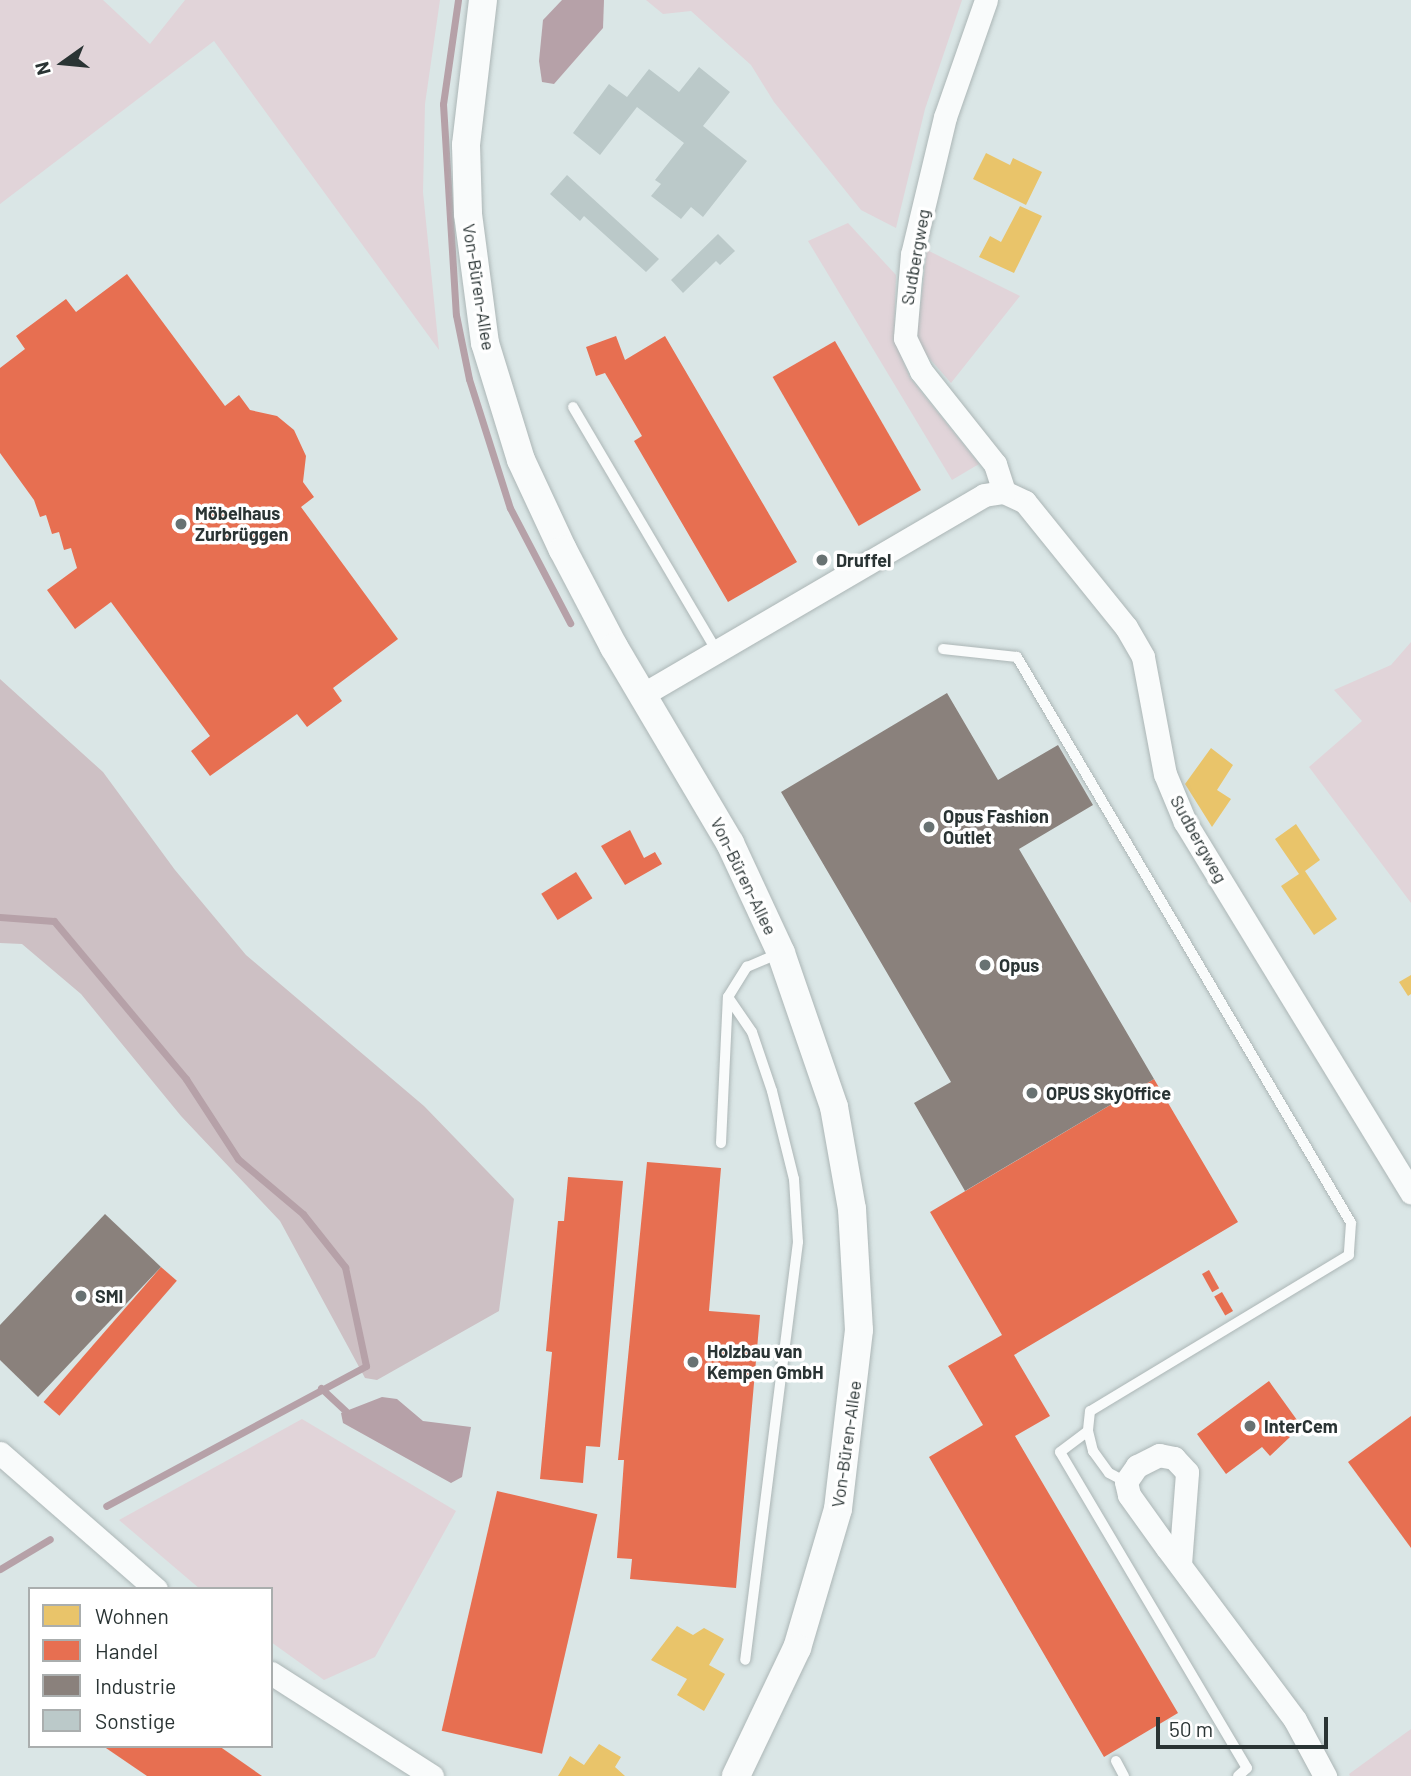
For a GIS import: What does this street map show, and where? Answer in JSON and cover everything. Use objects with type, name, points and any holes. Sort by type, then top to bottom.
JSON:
[{"type":"street","name":"Von-Büren-Allee","points":[[483,0],[466,145],[468,214],[485,343],[521,460],[563,550],[642,695],[730,843],[781,953],[834,1107],[852,1209],[859,1330],[851,1421],[823,1567],[797,1648],[736,1776]]},
{"type":"street","name":"Sudbergweg","points":[[986,0],[945,117],[912,254],[905,338],[921,371],[995,464],[1004,492],[1025,502],[1126,626],[1143,657],[1165,774],[1185,821],[1411,1192]]},
{"type":"street","points":[[642,695],[984,495],[1004,492]]},
{"type":"street","points":[[0,1453],[154,1587]]},
{"type":"street","points":[[1180,1564],[1187,1472],[1174,1458],[1159,1455],[1137,1465],[1126,1482],[1129,1496],[1295,1720],[1325,1776]]},
{"type":"street","points":[[273,1674],[432,1776]]},
{"type":"lane","points":[[573,407],[717,651]]},
{"type":"lane","points":[[943,649],[1017,657],[1351,1223],[1349,1255],[1097,1403],[1090,1411],[1088,1431],[1093,1451],[1109,1474],[1126,1482]]},
{"type":"lane","points":[[721,1143],[729,997],[747,967],[781,953]]},
{"type":"lane","points":[[729,997],[752,1032],[772,1091],[794,1180],[798,1242],[745,1660]]},
{"type":"lane","points":[[1088,1431],[1060,1452],[1247,1768],[1238,1776]]},
{"type":"lane","points":[[1116,1761],[1124,1776]]},
{"type":"shaded area","points":[[0,0],[103,0],[150,44],[185,0],[440,0],[425,104],[423,192],[439,350],[214,41],[0,204]]},
{"type":"shaded area","points":[[562,0],[604,0],[603,28],[554,84],[542,82],[539,61],[543,20]]},
{"type":"shaded area","points":[[646,0],[962,0],[925,109],[896,228],[861,210],[774,102],[751,65],[691,11],[663,14]]},
{"type":"shaded area","points":[[848,223],[896,275],[894,340],[910,378],[979,464],[952,480],[808,241]]},
{"type":"shaded area","points":[[927,250],[1020,296],[951,383],[922,350],[917,333]]},
{"type":"shaded area","points":[[1411,642],[1411,903],[1309,767],[1362,721],[1334,690],[1391,665]]},
{"type":"shaded area","points":[[0,679],[103,772],[175,870],[246,955],[424,1106],[514,1199],[499,1311],[377,1380],[365,1378],[280,1221],[181,1116],[81,994],[22,944],[0,943]]},
{"type":"shaded area","points":[[382,1397],[397,1399],[423,1421],[471,1427],[462,1477],[451,1483],[343,1423],[341,1413]]},
{"type":"shaded area","points":[[302,1419],[456,1511],[375,1657],[324,1680],[273,1643],[273,1587],[198,1587],[119,1520]]},
{"type":"shaded area","points":[[1411,1729],[1411,1776],[1350,1776],[1349,1774]]},
{"type":"building: Wohnen","points":[[986,153],[1010,165],[1013,158],[1042,172],[1026,205],[973,179]]},
{"type":"building: Wohnen","points":[[1020,206],[1042,216],[1014,273],[979,257],[990,236],[1001,242]]},
{"type":"building: Wohnen","points":[[1211,748],[1233,765],[1217,790],[1231,799],[1212,827],[1185,784]]},
{"type":"building: Wohnen","points":[[1296,824],[1320,860],[1305,871],[1337,919],[1314,935],[1281,886],[1299,874],[1275,839]]},
{"type":"building: Wohnen","points":[[1411,975],[1411,994],[1408,996],[1399,982]]},
{"type":"building: Wohnen","points":[[677,1626],[693,1635],[704,1628],[724,1639],[709,1665],[725,1674],[704,1711],[677,1695],[687,1679],[651,1660]]},
{"type":"building: Wohnen","points":[[599,1744],[621,1757],[615,1767],[625,1776],[558,1776],[570,1756],[584,1765]]},
{"type":"building: Handel","name":"Möbelhaus Zurbrüggen","points":[[127,274],[225,406],[239,395],[250,410],[277,416],[294,430],[306,456],[303,482],[314,497],[301,507],[398,639],[333,688],[342,701],[307,727],[297,714],[210,776],[191,751],[210,736],[111,602],[75,629],[47,590],[77,568],[71,548],[64,550],[59,532],[52,534],[46,515],[40,517],[34,500],[0,453],[0,368],[25,349],[16,336],[66,299],[76,312]]},
{"type":"building: Handel","points":[[616,336],[625,360],[665,336],[797,562],[728,602],[634,441],[642,436],[605,373],[596,376],[586,347]]},
{"type":"building: Handel","points":[[835,341],[921,490],[859,526],[773,377]]},
{"type":"building: Handel","points":[[630,830],[644,858],[655,852],[662,864],[625,885],[601,846]]},
{"type":"building: Handel","points":[[576,872],[592,898],[558,920],[541,894]]},
{"type":"building: Handel","points":[[1154,1079],[1238,1222],[1014,1355],[1050,1416],[1015,1436],[1178,1713],[1104,1757],[929,1457],[983,1425],[948,1366],[1002,1335],[930,1212]]},
{"type":"building: Handel","name":"Holzbau van Kempen GmbH","points":[[647,1162],[721,1168],[709,1311],[760,1315],[736,1588],[630,1579],[632,1559],[617,1558],[624,1460],[618,1460]]},
{"type":"building: Handel","points":[[568,1177],[623,1181],[600,1447],[586,1446],[583,1483],[540,1479],[552,1352],[546,1351],[558,1221],[564,1221]]},
{"type":"building: Handel","points":[[161,1267],[177,1281],[59,1416],[44,1402]]},
{"type":"building: Handel","points":[[1209,1270],[1219,1288],[1212,1292],[1202,1274]]},
{"type":"building: Handel","points":[[1222,1292],[1233,1311],[1225,1316],[1214,1296]]},
{"type":"building: Handel","name":"InterCem","points":[[1269,1381],[1297,1420],[1284,1431],[1290,1437],[1270,1456],[1262,1447],[1226,1474],[1197,1434]]},
{"type":"building: Handel","points":[[1411,1416],[1411,1548],[1348,1462]]},
{"type":"building: Handel","points":[[497,1491],[597,1514],[542,1754],[442,1731]]},
{"type":"building: Handel","points":[[106,1748],[222,1748],[262,1776],[147,1776]]},
{"type":"building: Industrie","points":[[947,693],[998,780],[1058,745],[1093,805],[1019,849],[1154,1079],[965,1191],[914,1103],[951,1082],[781,792]]},
{"type":"building: Industrie","name":"SMI","points":[[105,1214],[161,1267],[38,1397],[0,1360],[0,1325]]},
{"type":"building: Sonstige","points":[[699,67],[730,92],[703,126],[747,161],[703,217],[691,207],[681,219],[651,196],[661,184],[655,180],[684,143],[637,107],[600,155],[573,133],[609,84],[627,97],[649,69],[679,92]]},
{"type":"building: Sonstige","points":[[567,175],[659,259],[646,272],[584,216],[580,221],[550,194]]},
{"type":"building: Sonstige","points":[[718,234],[735,251],[720,265],[716,261],[683,293],[671,280]]},
{"type":"waterway","points":[[458,0],[443,104],[456,315],[469,379],[510,508],[570,623]]},
{"type":"waterway","points":[[0,917],[54,921],[186,1079],[238,1159],[303,1214],[345,1267],[366,1366],[106,1506]]},
{"type":"waterway","points":[[321,1388],[346,1411]]},
{"type":"waterway","points":[[0,1569],[50,1539]]},
{"type":"place","name":"Möbelhaus Zurbrüggen","points":[[181,524]]},
{"type":"place","name":"Druffel","points":[[822,560]]},
{"type":"place","name":"Opus Fashion Outlet","points":[[929,827]]},
{"type":"place","name":"Opus","points":[[985,965]]},
{"type":"place","name":"OPUS SkyOffice","points":[[1032,1093]]},
{"type":"place","name":"SMI","points":[[81,1296]]},
{"type":"place","name":"Holzbau van Kempen GmbH","points":[[693,1362]]},
{"type":"place","name":"InterCem","points":[[1250,1426]]}]
